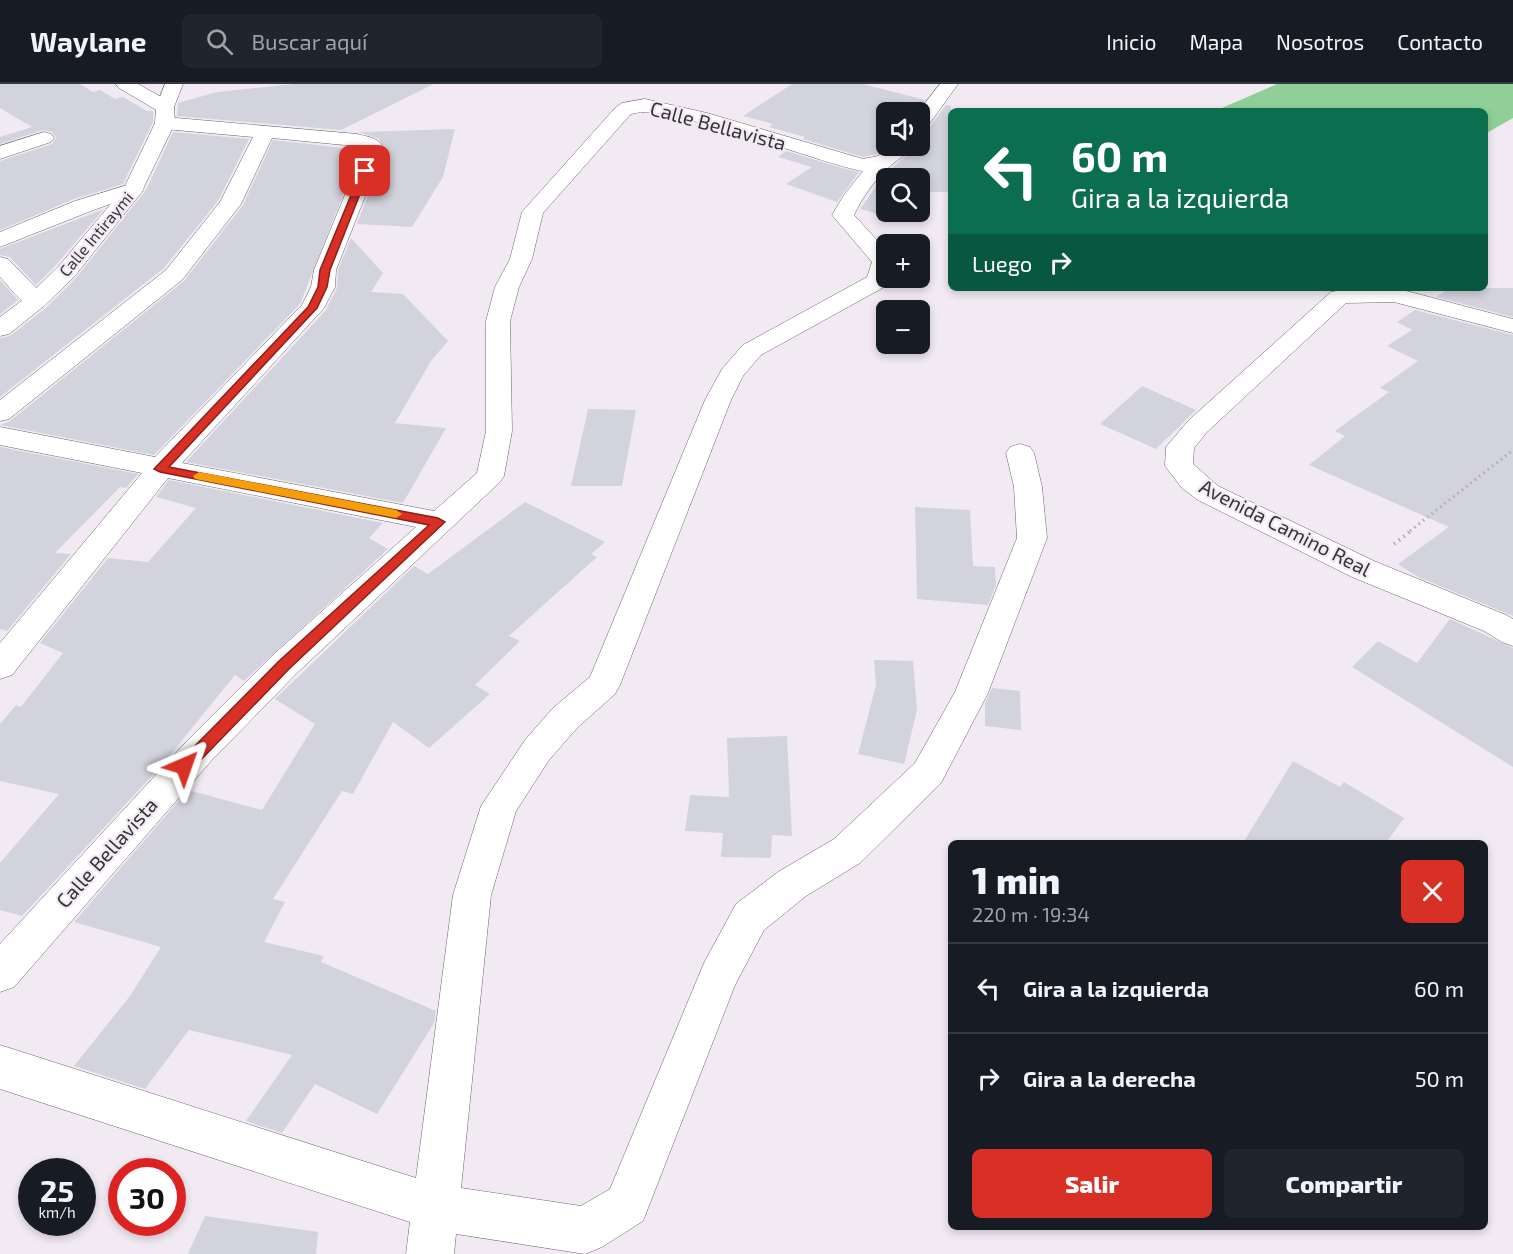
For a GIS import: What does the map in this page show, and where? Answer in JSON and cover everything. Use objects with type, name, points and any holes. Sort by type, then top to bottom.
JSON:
[{"type":"street","points":[[0,666],[160,469],[312,308],[323,287],[325,270],[373,151],[373,145],[357,140],[265,133],[165,115],[125,84]]},
{"type":"street","name":"Calle Intiraymi","points":[[0,329],[36,301],[103,229],[134,189],[165,115],[174,84]]},
{"type":"street","points":[[930,110],[949,84]]},
{"type":"street","name":"Calle Bellavista","points":[[0,973],[199,751],[284,665],[490,476],[499,431],[498,321],[507,287],[521,259],[532,212],[623,111],[629,107],[645,105],[700,117],[862,165],[888,156]]},
{"type":"street","points":[[0,413],[174,275],[230,204],[265,133]]},
{"type":"street","points":[[0,153],[44,138]]},
{"type":"street","points":[[430,1254],[472,895],[499,806],[551,734],[565,718],[603,685],[718,400],[731,375],[752,350],[878,281],[883,262],[876,249],[854,232],[843,215],[851,199],[890,156]]},
{"type":"street","points":[[0,240],[83,206],[134,189]]},
{"type":"street","points":[[0,264],[36,301]]},
{"type":"street","name":"Avenida Camino Real","points":[[1513,326],[1395,295],[1363,294],[1339,297],[1198,426],[1180,447],[1179,466],[1192,481],[1208,493],[1363,569],[1495,623],[1513,634]]},
{"type":"street","points":[[0,436],[438,522]]},
{"type":"street","points":[[0,1067],[435,1207],[585,1230],[627,1204],[717,976],[750,917],[792,884],[847,851],[928,773],[966,703],[1032,538],[1028,487],[1020,453]]},
{"type":"path","points":[[1363,569],[1513,450]]},
{"type":"green space","points":[[1277,84],[1513,84],[1513,118],[1488,132],[1488,108],[1222,108]]},
{"type":"building","points":[[0,84],[80,84],[93,92],[100,90],[115,99],[123,97],[147,111],[153,111],[153,122],[123,184],[74,199],[0,230],[0,161],[52,144],[56,138],[52,132],[43,130],[0,144],[0,137],[32,127],[0,108]]},
{"type":"building","points":[[294,84],[434,84],[341,130],[177,116],[178,103],[217,92]]},
{"type":"building","points":[[792,84],[863,84],[925,100],[924,102],[876,102],[876,154],[863,157],[803,139],[805,137],[769,127],[773,124],[743,116]]},
{"type":"building","points":[[946,105],[951,106],[948,108],[948,192],[930,192],[930,168],[892,168],[906,156],[930,156],[930,127]]},
{"type":"building","points":[[455,129],[443,177],[412,227],[357,224],[385,151],[379,139],[359,132]]},
{"type":"building","points":[[173,132],[249,139],[218,201],[164,268],[0,397],[0,338],[10,336],[46,308],[76,278],[146,190]]},
{"type":"building","points":[[273,140],[361,150],[300,304],[154,455],[0,425],[10,421],[184,281],[243,205]]},
{"type":"building","points":[[786,151],[859,172],[837,202],[786,184],[812,167],[778,157]]},
{"type":"building","points":[[876,186],[876,214],[860,209]]},
{"type":"building","points":[[104,209],[36,285],[10,257],[0,255],[0,249]]},
{"type":"building","points":[[351,238],[383,273],[371,292],[403,294],[448,341],[431,361],[395,423],[446,428],[403,503],[186,462],[326,310],[337,288],[338,270]]},
{"type":"building","points":[[0,280],[18,300],[0,314]]},
{"type":"building","points":[[1488,288],[1513,288],[1513,317],[1436,297],[1445,291],[1488,291]]},
{"type":"building","points":[[1415,310],[1513,335],[1513,616],[1418,577],[1398,564],[1449,527],[1309,465],[1345,436],[1335,431],[1389,392],[1380,388],[1418,361],[1387,346],[1412,330],[1397,322]]},
{"type":"building","points":[[1142,386],[1196,410],[1156,449],[1100,424]]},
{"type":"building","points":[[588,409],[636,410],[622,486],[571,486]]},
{"type":"building","points":[[0,447],[138,474],[126,488],[120,487],[55,553],[71,554],[7,631],[0,629]]},
{"type":"building","points":[[169,480],[383,523],[369,538],[388,549],[244,681],[235,675],[162,765],[22,916],[0,910],[0,863],[59,794],[0,781],[0,724],[16,705],[21,707],[63,653],[40,643],[108,558],[148,562],[196,508],[156,497]]},
{"type":"building","points":[[525,502],[605,542],[591,554],[597,557],[509,636],[520,641],[475,685],[490,694],[429,748],[393,722],[353,794],[342,791],[273,899],[285,902],[264,942],[324,956],[321,962],[436,1011],[434,1023],[377,1114],[315,1084],[282,1133],[246,1121],[292,1055],[189,1030],[145,1089],[74,1066],[130,996],[161,947],[74,922],[188,790],[262,810],[315,724],[275,699],[414,566],[428,574]]},
{"type":"building","points":[[915,507],[970,510],[973,566],[995,567],[996,585],[988,605],[917,599]]},
{"type":"building","points":[[1450,619],[1513,648],[1513,767],[1352,667],[1378,641],[1417,663]]},
{"type":"building","points":[[874,660],[913,661],[917,710],[904,764],[858,754],[876,685]]},
{"type":"building","points":[[992,688],[1020,691],[1021,730],[985,726],[985,703]]},
{"type":"building","points":[[787,736],[792,836],[772,835],[771,858],[721,857],[723,833],[685,831],[690,795],[729,797],[727,738]]},
{"type":"building","points":[[1293,761],[1340,787],[1344,782],[1404,818],[1388,840],[1245,840]]},
{"type":"building","points":[[205,1216],[318,1232],[316,1254],[188,1254]]},
{"type":"slow traffic","points":[[199,476],[396,514]]},
{"type":"route","points":[[184,766],[284,665],[438,522],[160,469],[312,308],[323,287],[325,270],[365,171]]}]
